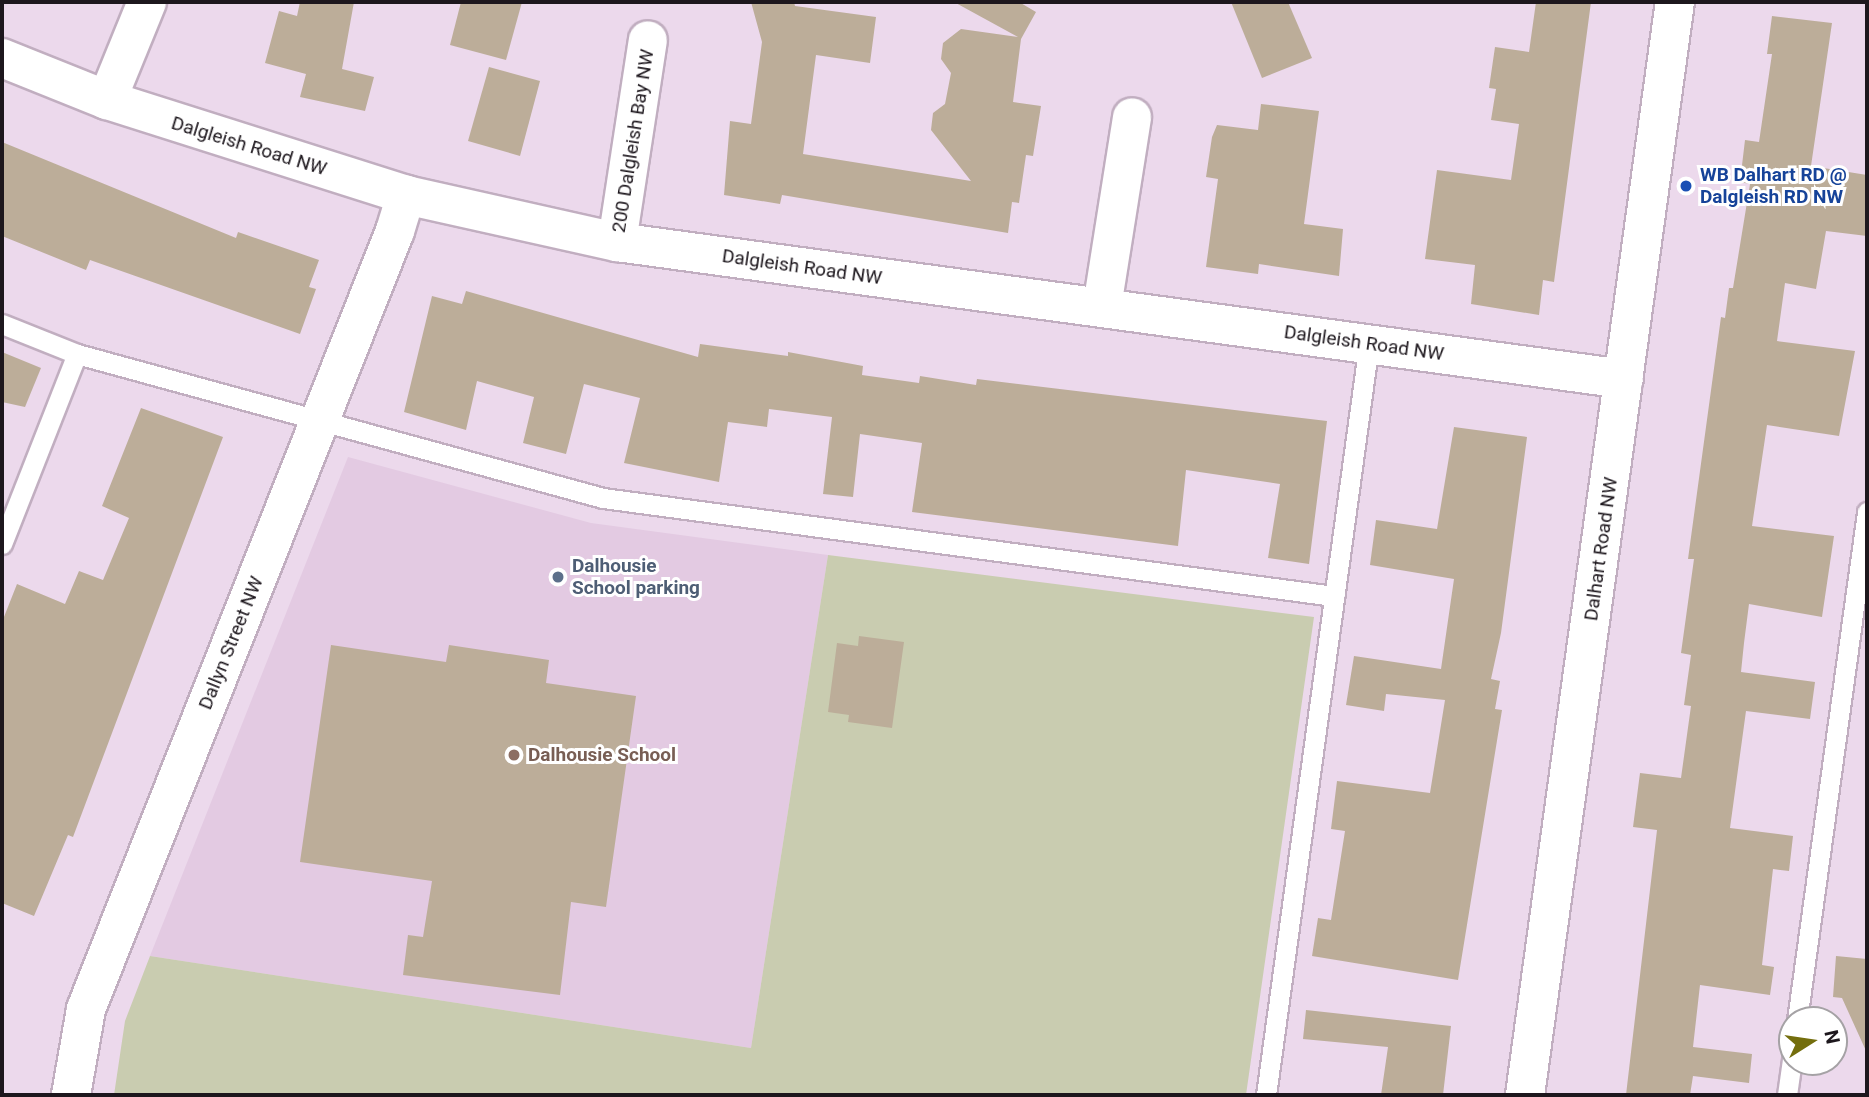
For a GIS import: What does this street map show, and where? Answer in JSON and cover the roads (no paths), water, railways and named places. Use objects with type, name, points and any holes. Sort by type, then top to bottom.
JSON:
[{"type":"street","points":[[107,100],[147,2]]},
{"type":"street","name":"Dalhart Road NW","points":[[1525,1095],[1675,2]]},
{"type":"street","name":"200 Dalgleish Bay NW","points":[[617,242],[648,40]]},
{"type":"street","name":"Dalgleish Road NW","points":[[2,58],[107,100],[406,195],[617,242],[1624,379]]},
{"type":"street","points":[[1102,307],[1132,117]]},
{"type":"street","name":"Dallyn Street NW","points":[[71,1095],[86,1009],[406,195]]},
{"type":"lane","points":[[2,324],[77,354],[603,498],[1334,596]]},
{"type":"lane","points":[[1266,1095],[1369,343]]},
{"type":"lane","points":[[2,544],[77,354]]},
{"type":"lane","points":[[1799,1006],[1867,512]]},
{"type":"lane","points":[[1787,1095],[1790,1076]]},
{"type":"place","name":"WB Dalhart RD @ Dalgleish RD NW","points":[[1686,186]]},
{"type":"place","name":"Dalhousie School parking","points":[[558,577]]},
{"type":"place","name":"Dalhousie School","points":[[514,755]]}]
